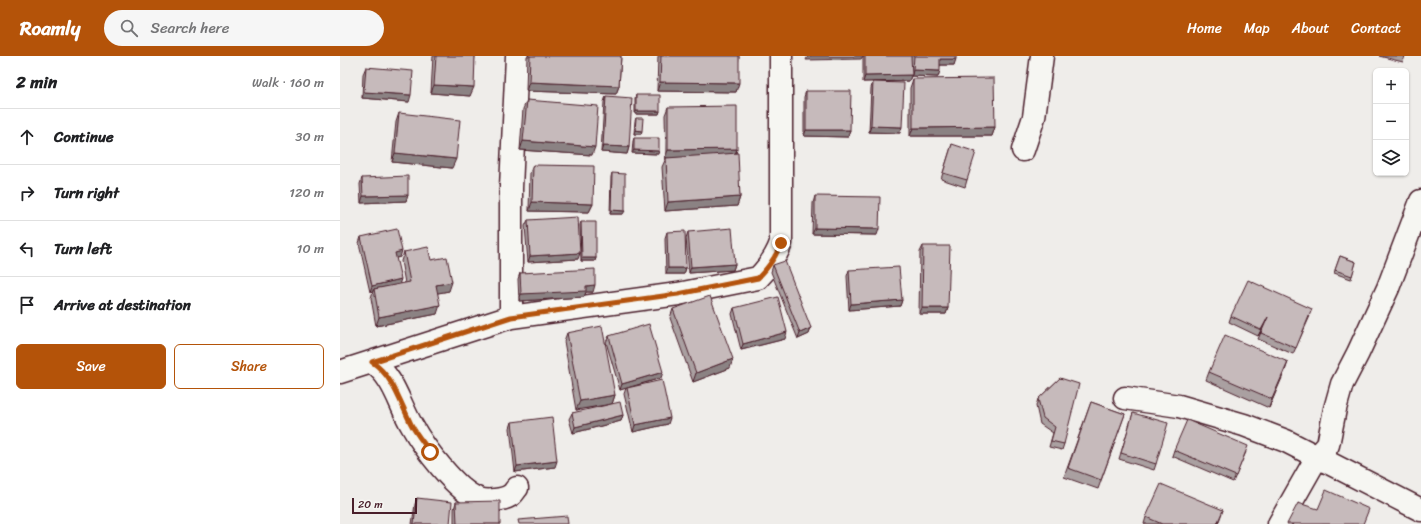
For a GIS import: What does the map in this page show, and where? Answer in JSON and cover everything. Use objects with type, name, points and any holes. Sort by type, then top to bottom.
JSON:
[{"type":"street","points":[[511,317],[512,188],[517,56]]},
{"type":"street","points":[[340,372],[511,317],[678,294],[758,278],[768,269],[781,243],[781,56]]},
{"type":"street","points":[[1023,150],[1034,117],[1042,56]]},
{"type":"street","points":[[1279,524],[1317,457],[1328,445],[1342,384],[1388,288],[1421,201]]},
{"type":"street","points":[[372,362],[380,367],[391,381],[412,426],[430,452],[457,484],[473,497],[488,501],[511,496],[517,488]]},
{"type":"street","points":[[1125,398],[1180,406],[1244,425],[1286,440],[1421,510]]},
{"type":"building","points":[[436,56],[475,56],[474,87],[434,85]]},
{"type":"building","points":[[530,56],[621,56],[619,86],[529,82]]},
{"type":"building","points":[[661,56],[739,56],[739,83],[660,82]]},
{"type":"building","points":[[865,56],[911,56],[912,75],[865,76]]},
{"type":"building","points":[[914,56],[956,56],[956,59],[940,59],[940,71],[913,70]]},
{"type":"building","points":[[366,67],[413,71],[411,95],[364,92]]},
{"type":"building","points":[[994,78],[995,127],[913,128],[913,79]]},
{"type":"building","points":[[873,82],[904,83],[902,127],[871,126]]},
{"type":"building","points":[[806,91],[851,91],[850,130],[806,130]]},
{"type":"building","points":[[636,95],[660,95],[660,111],[636,111]]},
{"type":"building","points":[[606,96],[632,98],[629,147],[603,146]]},
{"type":"building","points":[[527,100],[598,106],[595,147],[523,141]]},
{"type":"building","points":[[737,106],[737,149],[668,150],[668,107]]},
{"type":"building","points":[[399,113],[460,120],[456,159],[395,153]]},
{"type":"building","points":[[636,118],[643,118],[642,131],[635,130]]},
{"type":"building","points":[[634,138],[659,138],[659,151],[634,150]]},
{"type":"building","points":[[952,144],[976,152],[967,180],[943,173]]},
{"type":"building","points":[[738,153],[740,197],[668,202],[666,158]]},
{"type":"building","points":[[533,165],[594,166],[593,204],[532,202]]},
{"type":"building","points":[[612,173],[625,174],[625,211],[611,210]]},
{"type":"building","points":[[408,176],[408,195],[363,196],[362,178]]},
{"type":"building","points":[[815,196],[880,197],[879,229],[815,228]]},
{"type":"building","points":[[578,217],[580,253],[530,256],[528,220]]},
{"type":"building","points":[[581,222],[596,222],[596,258],[582,258]]},
{"type":"building","points":[[732,228],[735,264],[691,267],[688,232]]},
{"type":"building","points":[[397,229],[402,251],[395,253],[401,279],[372,286],[361,237]]},
{"type":"building","points":[[685,231],[686,268],[668,268],[667,232]]},
{"type":"building","points":[[923,246],[950,246],[948,308],[922,308]]},
{"type":"building","points":[[428,247],[431,260],[447,257],[452,282],[436,285],[440,305],[379,317],[374,289],[410,282],[404,252]]},
{"type":"building","points":[[1340,256],[1356,262],[1352,276],[1335,270]]},
{"type":"building","points":[[785,261],[811,328],[800,333],[773,265]]},
{"type":"building","points":[[899,267],[902,300],[851,304],[849,270]]},
{"type":"building","points":[[595,269],[595,285],[586,286],[586,291],[521,294],[520,273]]},
{"type":"building","points":[[1248,280],[1312,309],[1296,348],[1261,333],[1268,317],[1261,330],[1231,316]]},
{"type":"building","points":[[710,296],[733,359],[696,373],[673,309]]},
{"type":"building","points":[[778,297],[787,332],[743,344],[734,308]]},
{"type":"building","points":[[649,324],[663,372],[622,384],[609,336]]},
{"type":"building","points":[[602,326],[615,395],[580,401],[567,333]]},
{"type":"building","points":[[1225,335],[1288,362],[1272,399],[1209,372]]},
{"type":"building","points":[[1060,378],[1079,384],[1064,444],[1051,441],[1055,427],[1043,418],[1038,399]]},
{"type":"building","points":[[662,380],[670,418],[635,425],[627,388]]},
{"type":"building","points":[[620,402],[623,415],[575,427],[572,413]]},
{"type":"building","points":[[1091,402],[1125,414],[1101,480],[1068,468]]},
{"type":"building","points":[[1133,413],[1168,423],[1156,464],[1121,453]]},
{"type":"building","points":[[552,417],[557,461],[517,466],[512,422]]},
{"type":"building","points":[[1187,420],[1248,446],[1236,476],[1174,450]]},
{"type":"building","points":[[1161,484],[1223,510],[1217,524],[1162,524],[1146,517]]},
{"type":"building","points":[[1326,490],[1369,509],[1363,524],[1287,524],[1298,503],[1318,509]]},
{"type":"building","points":[[417,498],[452,502],[450,524],[414,524]]},
{"type":"building","points":[[500,501],[500,524],[457,524],[456,502]]},
{"type":"building","points":[[567,516],[568,524],[519,524],[518,520]]},
{"type":"route","points":[[430,452],[412,426],[391,381],[380,367],[372,362],[511,317],[678,294],[758,278],[768,269],[781,243]]}]
